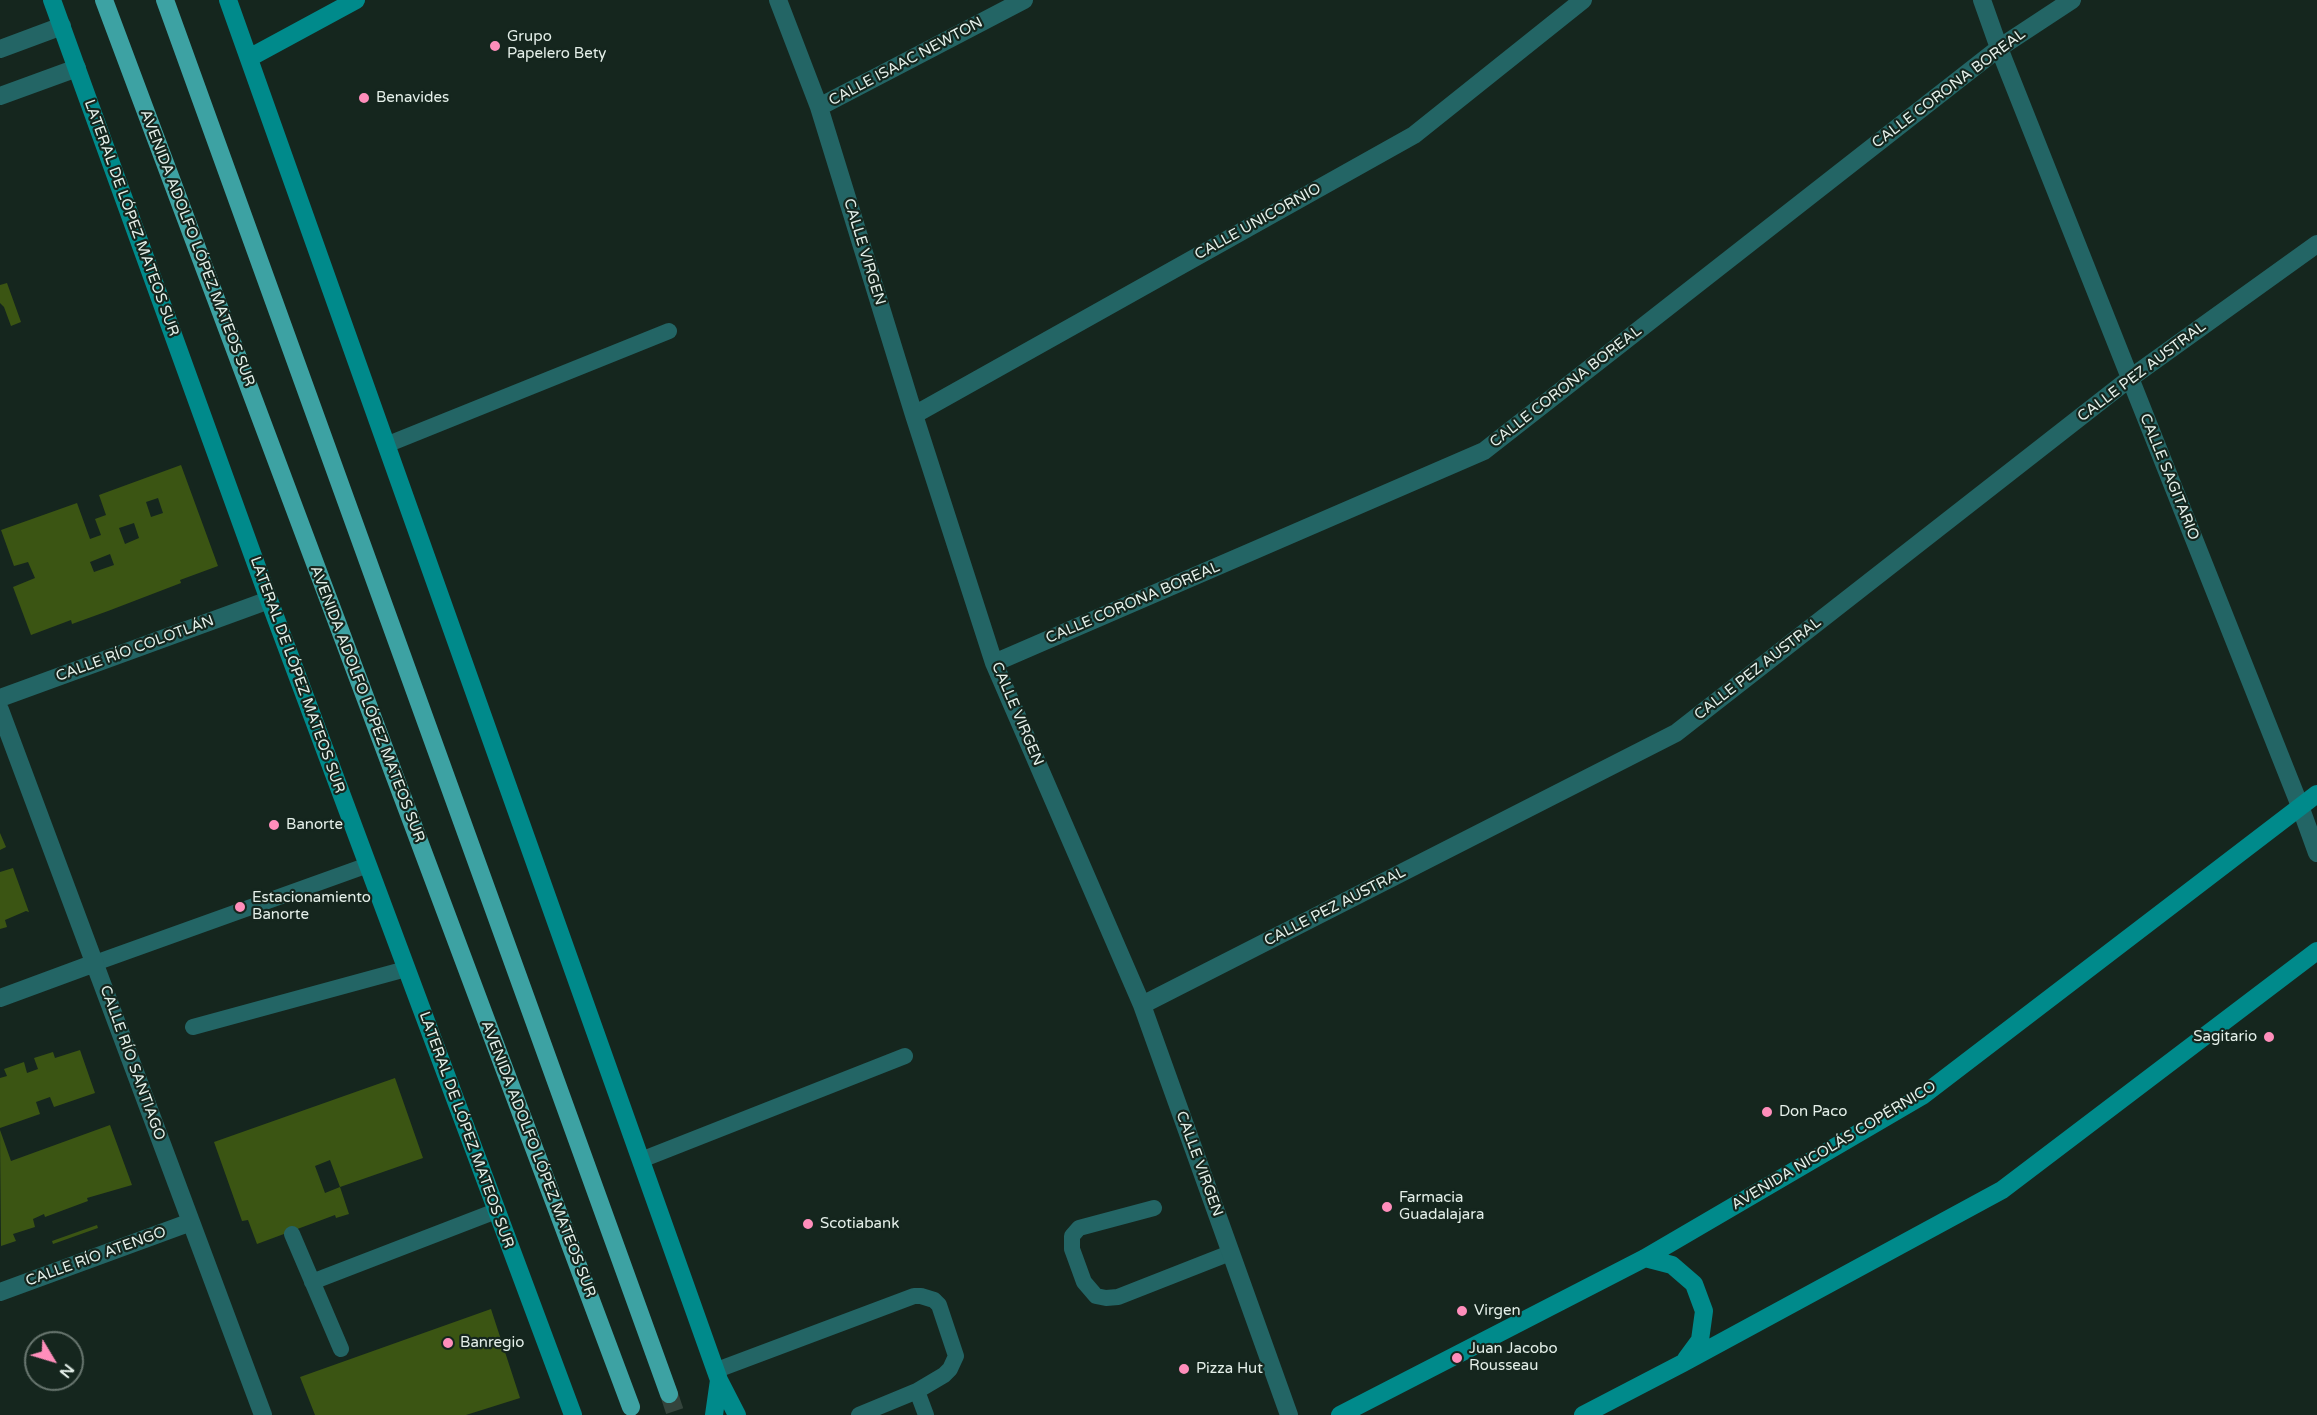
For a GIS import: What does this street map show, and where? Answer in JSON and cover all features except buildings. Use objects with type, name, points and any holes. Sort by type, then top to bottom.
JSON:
[{"type":"main road","name":"LATERAL DE LÓPEZ MATEOS SUR","points":[[52,0],[269,600],[573,1415]]},
{"type":"main road","name":"AVENIDA ADOLFO LÓPEZ MATEOS SUR","points":[[104,0],[631,1407]]},
{"type":"main road","points":[[165,0],[669,1394]]},
{"type":"main road","points":[[228,0],[718,1375],[737,1415]]},
{"type":"main road","points":[[249,58],[356,0]]},
{"type":"main road","name":"AVENIDA NICOLÁS COPÉRNICO","points":[[1340,1415],[1645,1258],[1922,1096],[2317,794]]},
{"type":"main road","points":[[1583,1415],[2002,1190],[2317,951]]},
{"type":"main road","points":[[1645,1258],[1672,1265],[1694,1284],[1701,1302],[1704,1311],[1700,1340],[1683,1363]]},
{"type":"main road","points":[[714,1415],[718,1375]]},
{"type":"street","name":"CALLE VIRGEN","points":[[778,0],[819,107],[914,415],[994,663],[1142,1005],[1289,1415]]},
{"type":"street","name":"CALLE ISAAC NEWTON","points":[[819,107],[1024,0]]},
{"type":"street","name":"CALLE UNICORNIO","points":[[914,415],[1414,135],[1582,0]]},
{"type":"street","name":"CALLE SAGITARIO","points":[[1982,0],[2317,853]]},
{"type":"street","name":"CALLE CORONA BOREAL","points":[[994,663],[1484,451],[1999,48],[2072,0]]},
{"type":"street","points":[[0,49],[62,26]]},
{"type":"street","points":[[0,96],[77,68]]},
{"type":"street","name":"CALLE PEZ AUSTRAL","points":[[1142,1005],[1676,733],[2129,379],[2317,244]]},
{"type":"street","name":"CALLE RÍO COLOTLÁN","points":[[0,698],[269,600]]},
{"type":"street","name":"CALLE RÍO SANTIAGO","points":[[0,710],[263,1415]]},
{"type":"street","points":[[0,998],[95,963]]},
{"type":"street","name":"CALLE RÍO ATENGO","points":[[0,1292],[191,1222]]},
{"type":"lane","points":[[386,445],[669,331]]},
{"type":"lane","points":[[95,963],[368,865]]},
{"type":"lane","points":[[193,1027],[406,969]]},
{"type":"lane","points":[[641,1160],[904,1056]]},
{"type":"lane","points":[[1154,1208],[1079,1228],[1072,1236],[1072,1250],[1084,1282],[1096,1296],[1118,1297],[1230,1253]]},
{"type":"lane","points":[[312,1282],[496,1211]]},
{"type":"lane","points":[[292,1234],[341,1349]]},
{"type":"lane","points":[[718,1375],[914,1296],[934,1300],[939,1305],[956,1356],[953,1363],[944,1375],[918,1391],[859,1415]]},
{"type":"lane","points":[[918,1391],[926,1415]]},
{"type":"tunnel","points":[[669,1394],[676,1415]]},
{"type":"place","name":"Grupo Papelero Bety","points":[[495,46]]},
{"type":"place","name":"Benavides","points":[[364,98]]},
{"type":"place","name":"Banorte","points":[[274,825]]},
{"type":"place","name":"Estacionamiento Banorte","points":[[240,907]]},
{"type":"place","name":"Sagitario","points":[[2269,1037]]},
{"type":"place","name":"Don Paco","points":[[1767,1112]]},
{"type":"place","name":"Farmacia Guadalajara","points":[[1387,1207]]},
{"type":"place","name":"Scotiabank","points":[[808,1224]]},
{"type":"place","name":"Virgen","points":[[1462,1311]]},
{"type":"place","name":"Banregio","points":[[448,1343]]},
{"type":"place","name":"Juan Jacobo Rousseau","points":[[1457,1358]]},
{"type":"place","name":"Pizza Hut","points":[[1184,1369]]}]
